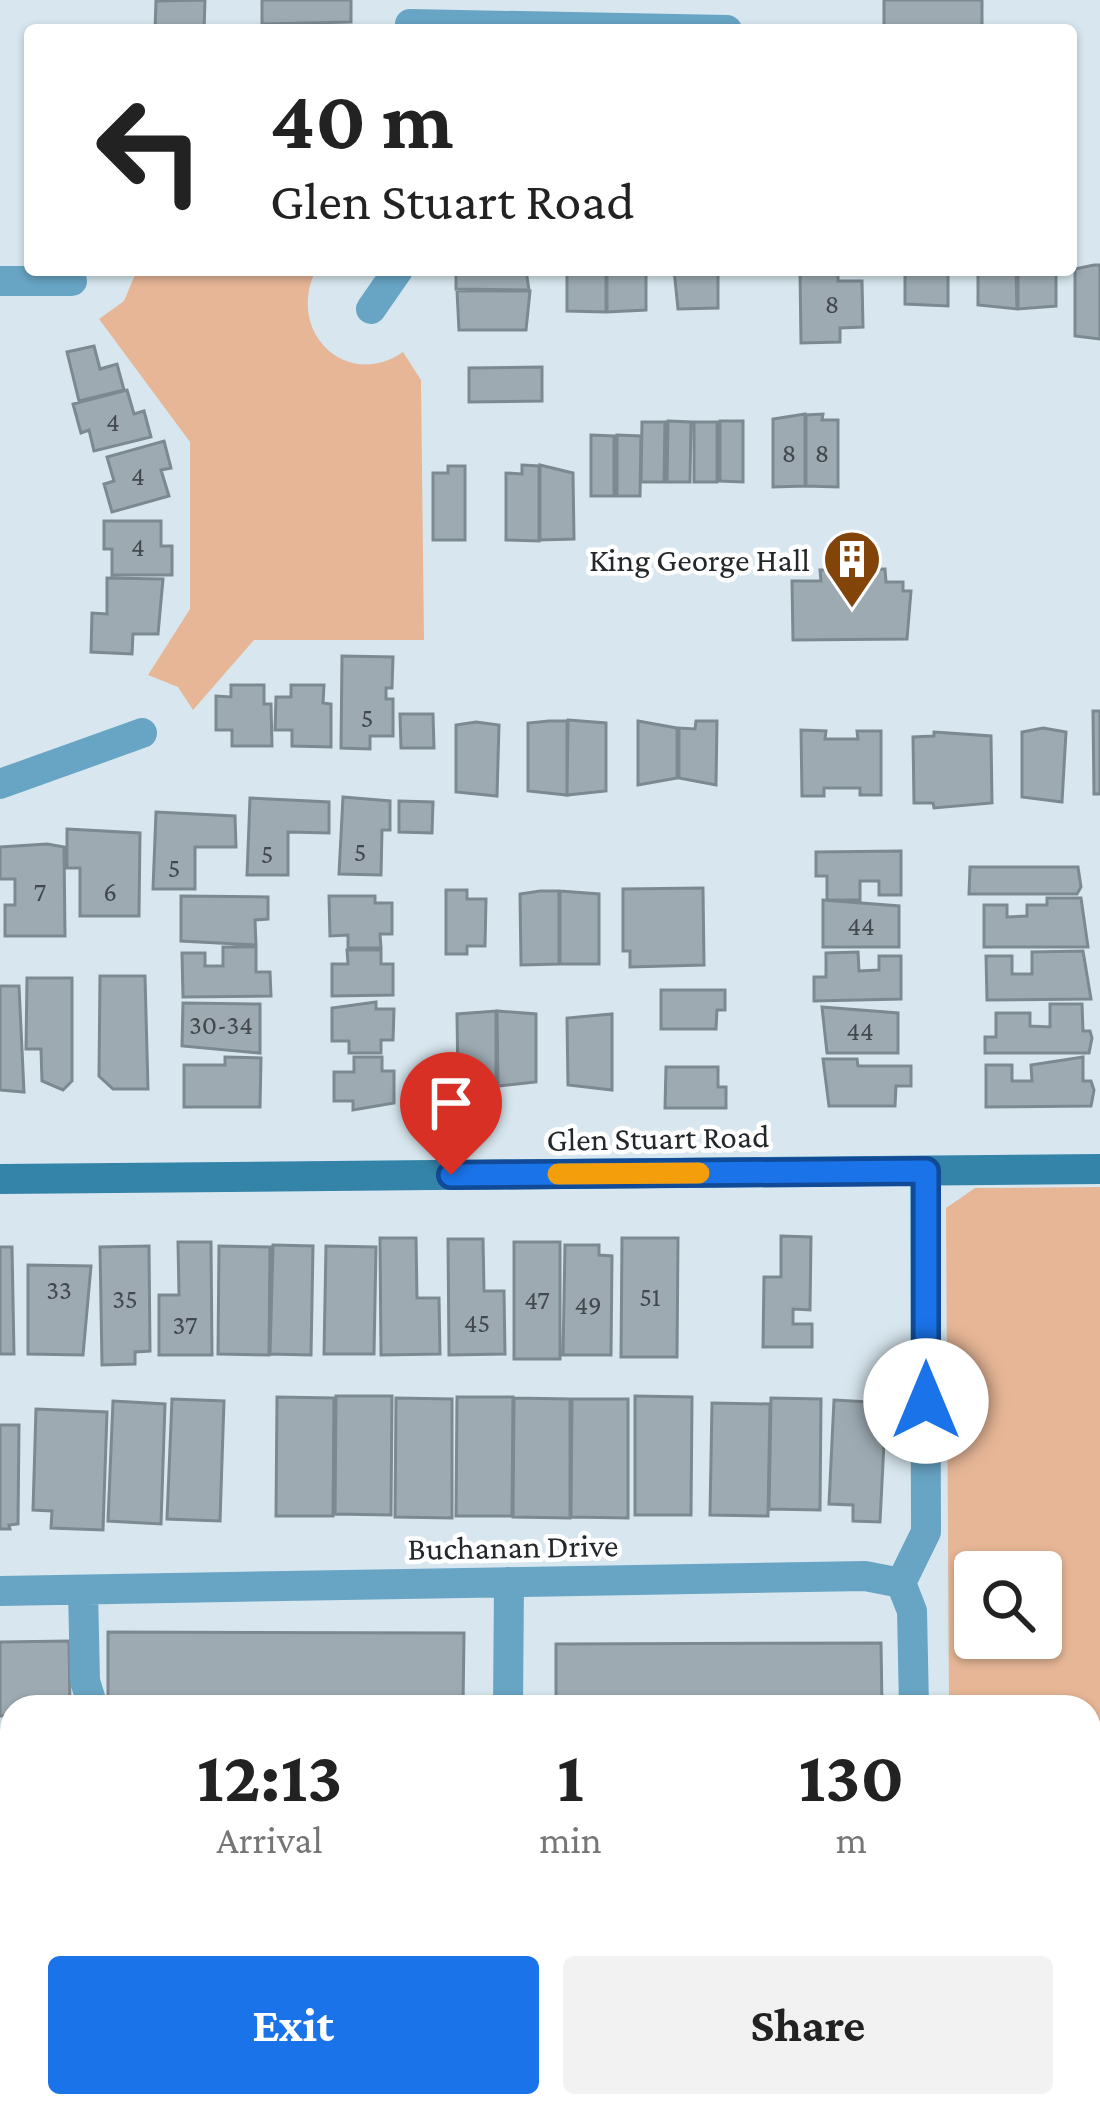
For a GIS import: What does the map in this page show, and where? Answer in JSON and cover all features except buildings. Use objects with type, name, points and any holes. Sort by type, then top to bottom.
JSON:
[{"type":"street","points":[[410,18],[568,24]]},
{"type":"street","points":[[371,308],[394,276]]},
{"type":"street","points":[[0,281],[72,281]]},
{"type":"street","points":[[0,784],[142,733]]},
{"type":"street","name":"Glen Stuart Road","points":[[0,1179],[1100,1169]]},
{"type":"street","points":[[914,1695],[912,1611],[901,1583],[926,1532],[926,1171]]},
{"type":"street","name":"Buchanan Drive","points":[[0,1591],[865,1576],[901,1583]]},
{"type":"street","points":[[508,1695],[509,1582]]},
{"type":"street","points":[[83,1590],[89,1695]]},
{"type":"shaded area","points":[[134,276],[314,276],[309,314],[327,349],[343,360],[361,364],[382,362],[403,352],[421,380],[424,640],[254,640],[193,710],[178,687],[148,675],[190,609],[190,442],[99,319],[124,301]]},
{"type":"shaded area","points":[[1100,1187],[1100,1695],[949,1695],[946,1208],[975,1188]]},
{"type":"slow traffic","points":[[558,1174],[699,1173]]},
{"type":"place","name":"King George Hall","points":[[852,610]]},
{"type":"route","points":[[451,1175],[926,1171],[926,1401]]}]
